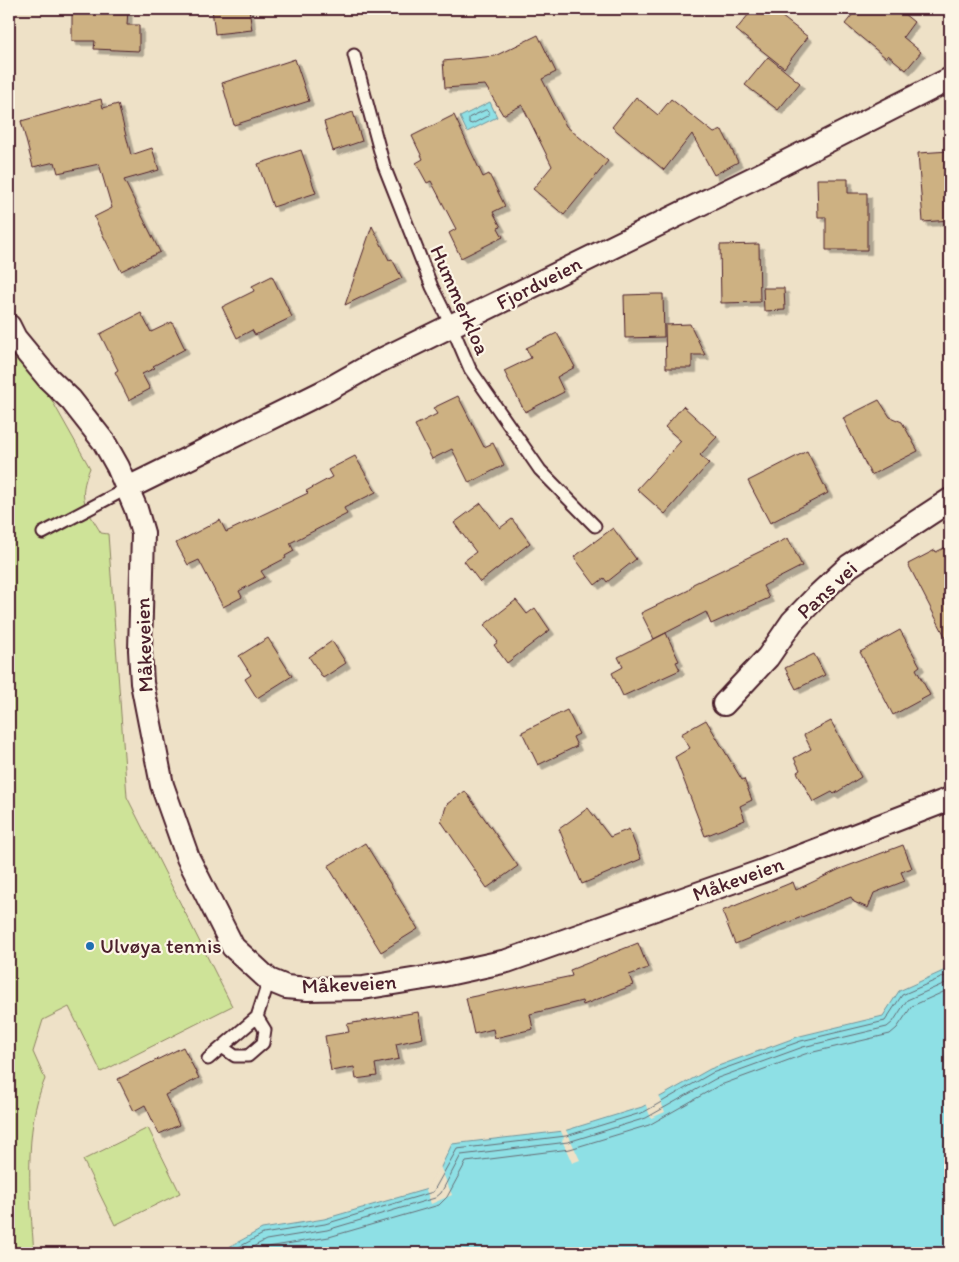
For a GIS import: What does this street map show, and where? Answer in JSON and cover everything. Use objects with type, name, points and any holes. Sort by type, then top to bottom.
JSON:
[{"type":"street","name":"Fjordveien","points":[[128,488],[327,390],[371,365],[452,327],[950,79]]},
{"type":"street","name":"Måkeveien","points":[[9,326],[15,338],[48,378],[71,400],[104,442],[128,488],[143,533],[140,650],[142,683],[162,785],[188,858],[233,947],[269,980],[286,987],[308,989],[364,988],[443,975],[506,961],[760,872],[950,799]]},
{"type":"street","name":"Pans vei","points":[[724,704],[768,657],[799,615],[849,566],[950,500]]},
{"type":"lane","name":"Hummerkloa","points":[[354,55],[384,166],[432,287],[470,369],[540,470],[595,526]]},
{"type":"lane","points":[[43,533],[128,488]]},
{"type":"lane","points":[[208,1059],[257,1017],[269,980]]},
{"type":"lane","points":[[222,1047],[235,1056],[248,1056],[263,1043],[265,1030],[257,1017]]},
{"type":"green space","points":[[9,336],[50,397],[90,468],[84,487],[85,502],[101,533],[108,534],[127,797],[232,1006],[101,1072],[69,1007],[43,1020],[33,1052],[45,1079],[33,1120],[31,1142],[30,1188],[34,1253],[9,1253]]},
{"type":"green space","points":[[148,1128],[180,1193],[115,1225],[83,1160]]},
{"type":"water","points":[[490,102],[497,117],[467,132],[460,117]]},
{"type":"water","points":[[950,968],[950,1253],[218,1253],[262,1229],[324,1219],[431,1188],[452,1144],[564,1131],[642,1107],[710,1069],[800,1036],[883,1016],[899,991]]},
{"type":"pier","points":[[658,1095],[665,1112],[651,1118],[645,1103]]},
{"type":"pier","points":[[565,1128],[580,1160],[572,1163],[562,1140],[564,1138],[560,1129]]},
{"type":"pier","points":[[440,1166],[452,1195],[431,1204],[425,1187],[429,1186]]},
{"type":"building","points":[[72,9],[128,9],[127,25],[139,25],[139,51],[94,49],[95,41],[72,41]]},
{"type":"building","points":[[212,9],[249,9],[252,30],[215,34]]},
{"type":"building","points":[[753,9],[772,9],[808,37],[784,68],[736,30]]},
{"type":"building","points":[[857,9],[898,9],[914,22],[903,37],[921,52],[906,70],[888,55],[886,58],[845,24]]},
{"type":"building","points":[[538,35],[556,72],[542,79],[566,126],[608,161],[564,215],[533,189],[552,166],[522,105],[503,115],[485,85],[445,88],[443,61],[495,56]]},
{"type":"building","points":[[768,57],[800,83],[778,110],[745,85]]},
{"type":"building","points":[[295,59],[309,101],[234,125],[222,83]]},
{"type":"building","points":[[636,97],[658,115],[671,99],[714,133],[722,130],[738,162],[714,175],[692,134],[664,170],[612,127]]},
{"type":"building","points":[[101,99],[103,108],[118,104],[131,155],[152,148],[159,170],[124,180],[160,252],[121,271],[94,217],[112,208],[99,164],[58,173],[55,162],[33,167],[21,121]]},
{"type":"building","points":[[353,112],[362,141],[333,151],[324,122]]},
{"type":"building","points":[[454,115],[483,177],[489,174],[505,206],[493,212],[501,227],[498,228],[503,237],[461,258],[449,233],[456,229],[431,181],[427,183],[416,163],[423,159],[412,136]]},
{"type":"building","points":[[301,150],[316,193],[273,207],[258,164]]},
{"type":"building","points":[[950,151],[950,220],[923,222],[918,153]]},
{"type":"building","points":[[817,179],[848,179],[848,193],[867,193],[867,250],[826,250],[826,217],[818,217]]},
{"type":"building","points":[[372,226],[389,260],[392,259],[402,278],[345,305]]},
{"type":"building","points":[[759,244],[760,302],[721,303],[720,245]]},
{"type":"building","points":[[272,276],[292,317],[255,335],[252,330],[237,338],[222,307],[254,291],[252,286]]},
{"type":"building","points":[[763,288],[784,288],[785,310],[764,311]]},
{"type":"building","points":[[663,294],[664,337],[625,338],[624,295]]},
{"type":"building","points":[[141,313],[151,332],[172,322],[185,349],[142,374],[150,389],[129,400],[115,372],[118,370],[100,334]]},
{"type":"building","points":[[690,324],[705,355],[692,355],[692,368],[666,368],[665,325]]},
{"type":"building","points":[[557,333],[575,367],[557,377],[564,392],[525,412],[504,371],[531,358],[526,348]]},
{"type":"building","points":[[458,396],[484,447],[493,443],[504,465],[469,483],[452,449],[432,459],[415,425],[437,414],[433,408]]},
{"type":"building","points":[[879,400],[890,417],[902,422],[918,451],[871,475],[843,418]]},
{"type":"building","points":[[683,406],[717,437],[700,455],[709,463],[665,514],[637,489],[681,441],[665,427]]},
{"type":"building","points":[[807,451],[828,493],[770,523],[748,481]]},
{"type":"building","points":[[355,456],[376,492],[344,508],[347,514],[290,543],[294,551],[285,556],[286,558],[261,571],[265,577],[239,591],[242,597],[223,607],[199,560],[188,565],[176,543],[220,520],[226,532],[308,493],[306,491],[332,477],[328,470]]},
{"type":"building","points":[[481,503],[500,528],[512,519],[530,543],[480,582],[464,561],[476,552],[454,523]]},
{"type":"building","points":[[613,528],[636,559],[607,582],[604,578],[595,585],[574,557]]},
{"type":"building","points":[[788,538],[802,566],[763,586],[769,598],[711,624],[706,612],[654,639],[641,613],[689,590],[693,584]]},
{"type":"building","points":[[950,545],[950,646],[908,564],[935,550],[936,552]]},
{"type":"building","points":[[516,600],[527,614],[535,608],[550,630],[507,663],[494,645],[498,642],[484,625]]},
{"type":"building","points":[[900,630],[920,666],[916,669],[930,695],[893,715],[860,652]]},
{"type":"building","points":[[666,633],[679,661],[676,662],[680,670],[623,696],[612,673],[623,667],[618,657]]},
{"type":"building","points":[[268,638],[292,676],[257,698],[245,679],[251,675],[239,656]]},
{"type":"building","points":[[332,641],[346,663],[323,678],[309,657]]},
{"type":"building","points":[[814,654],[825,675],[796,689],[785,668]]},
{"type":"building","points":[[567,710],[579,734],[573,737],[577,746],[538,765],[522,732]]},
{"type":"building","points":[[706,720],[742,780],[744,779],[752,800],[740,806],[745,820],[705,836],[675,757],[690,748],[681,734]]},
{"type":"building","points":[[831,721],[861,777],[834,794],[832,792],[813,802],[797,772],[800,770],[794,758],[811,749],[804,735]]},
{"type":"building","points":[[465,791],[518,866],[487,888],[441,821],[447,804]]},
{"type":"building","points":[[588,808],[610,837],[629,829],[641,859],[582,884],[559,829]]},
{"type":"building","points":[[365,843],[418,929],[381,952],[328,866]]},
{"type":"building","points":[[903,845],[912,868],[901,872],[905,881],[874,893],[868,908],[854,902],[851,897],[735,944],[722,911],[793,882],[796,890],[840,869]]},
{"type":"building","points":[[638,943],[648,968],[629,975],[633,985],[583,1005],[582,1001],[530,1014],[533,1029],[495,1038],[493,1029],[474,1034],[466,998],[572,976],[570,970]]},
{"type":"building","points":[[418,1012],[423,1038],[396,1044],[399,1059],[375,1064],[377,1076],[356,1079],[354,1067],[331,1071],[325,1036],[349,1032],[347,1024]]},
{"type":"building","points":[[183,1047],[199,1078],[165,1095],[179,1125],[159,1134],[145,1105],[134,1111],[118,1079]]},
{"type":"place","name":"Ulvøya tennis","points":[[90,946]]}]
